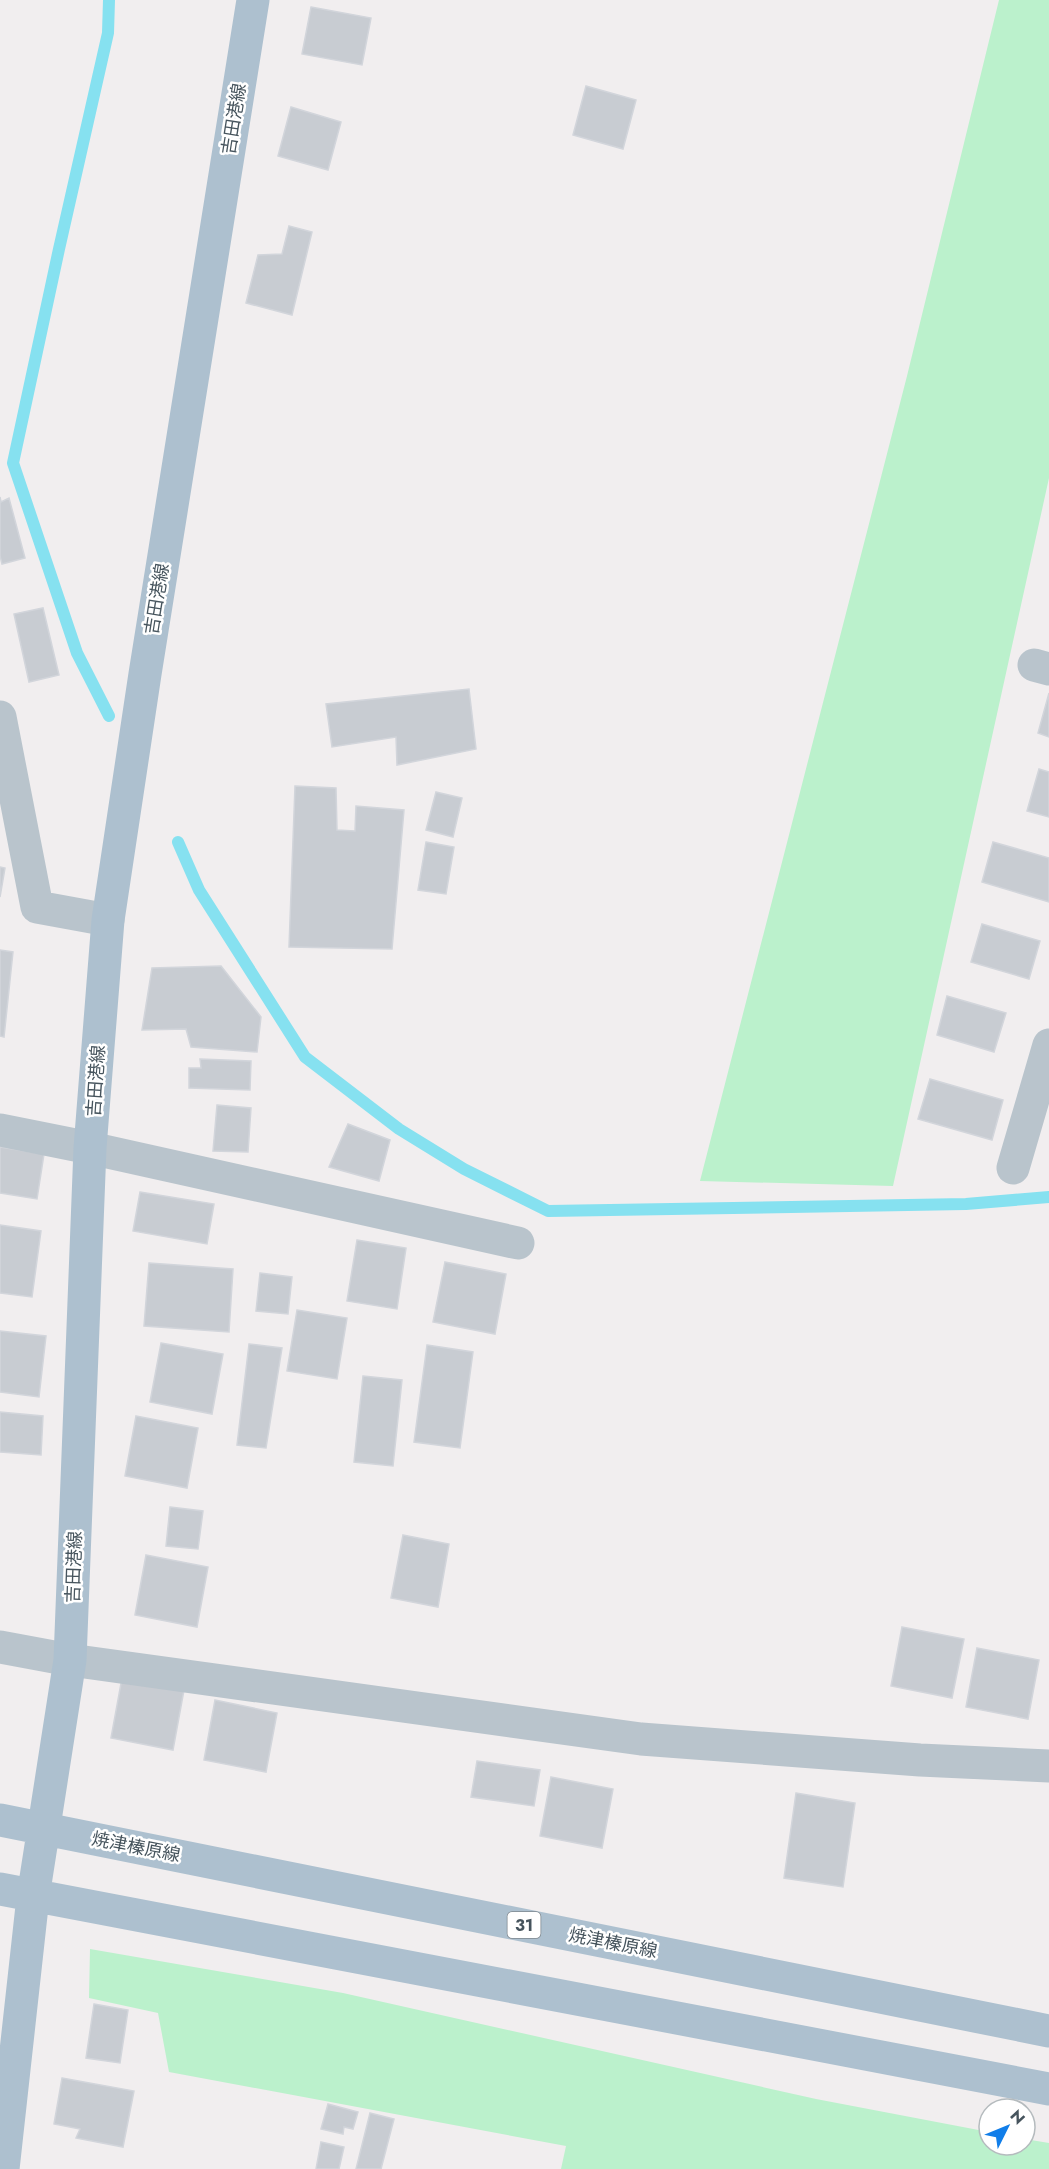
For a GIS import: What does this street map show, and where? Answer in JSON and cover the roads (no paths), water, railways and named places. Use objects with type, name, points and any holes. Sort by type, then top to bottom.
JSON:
[{"type":"main road","name":"吉田港線","points":[[3,2169],[33,1897],[70,1660],[90,1148],[108,920],[253,0]]},
{"type":"main road","name":"焼津榛原線","points":[[0,1820],[1049,2031]]},
{"type":"main road","points":[[0,1889],[1049,2089]]},
{"type":"street","points":[[0,717],[37,907],[108,920]]},
{"type":"street","points":[[1014,1168],[1049,1045]]},
{"type":"street","points":[[0,1130],[518,1244]]},
{"type":"street","points":[[0,1647],[70,1660],[641,1739],[920,1760],[1049,1766]]},
{"type":"waterway","points":[[109,0],[108,33],[13,463],[77,653],[109,716]]},
{"type":"waterway","points":[[178,842],[199,890],[305,1057],[399,1129],[464,1169],[548,1211],[966,1204],[1049,1197]]}]
